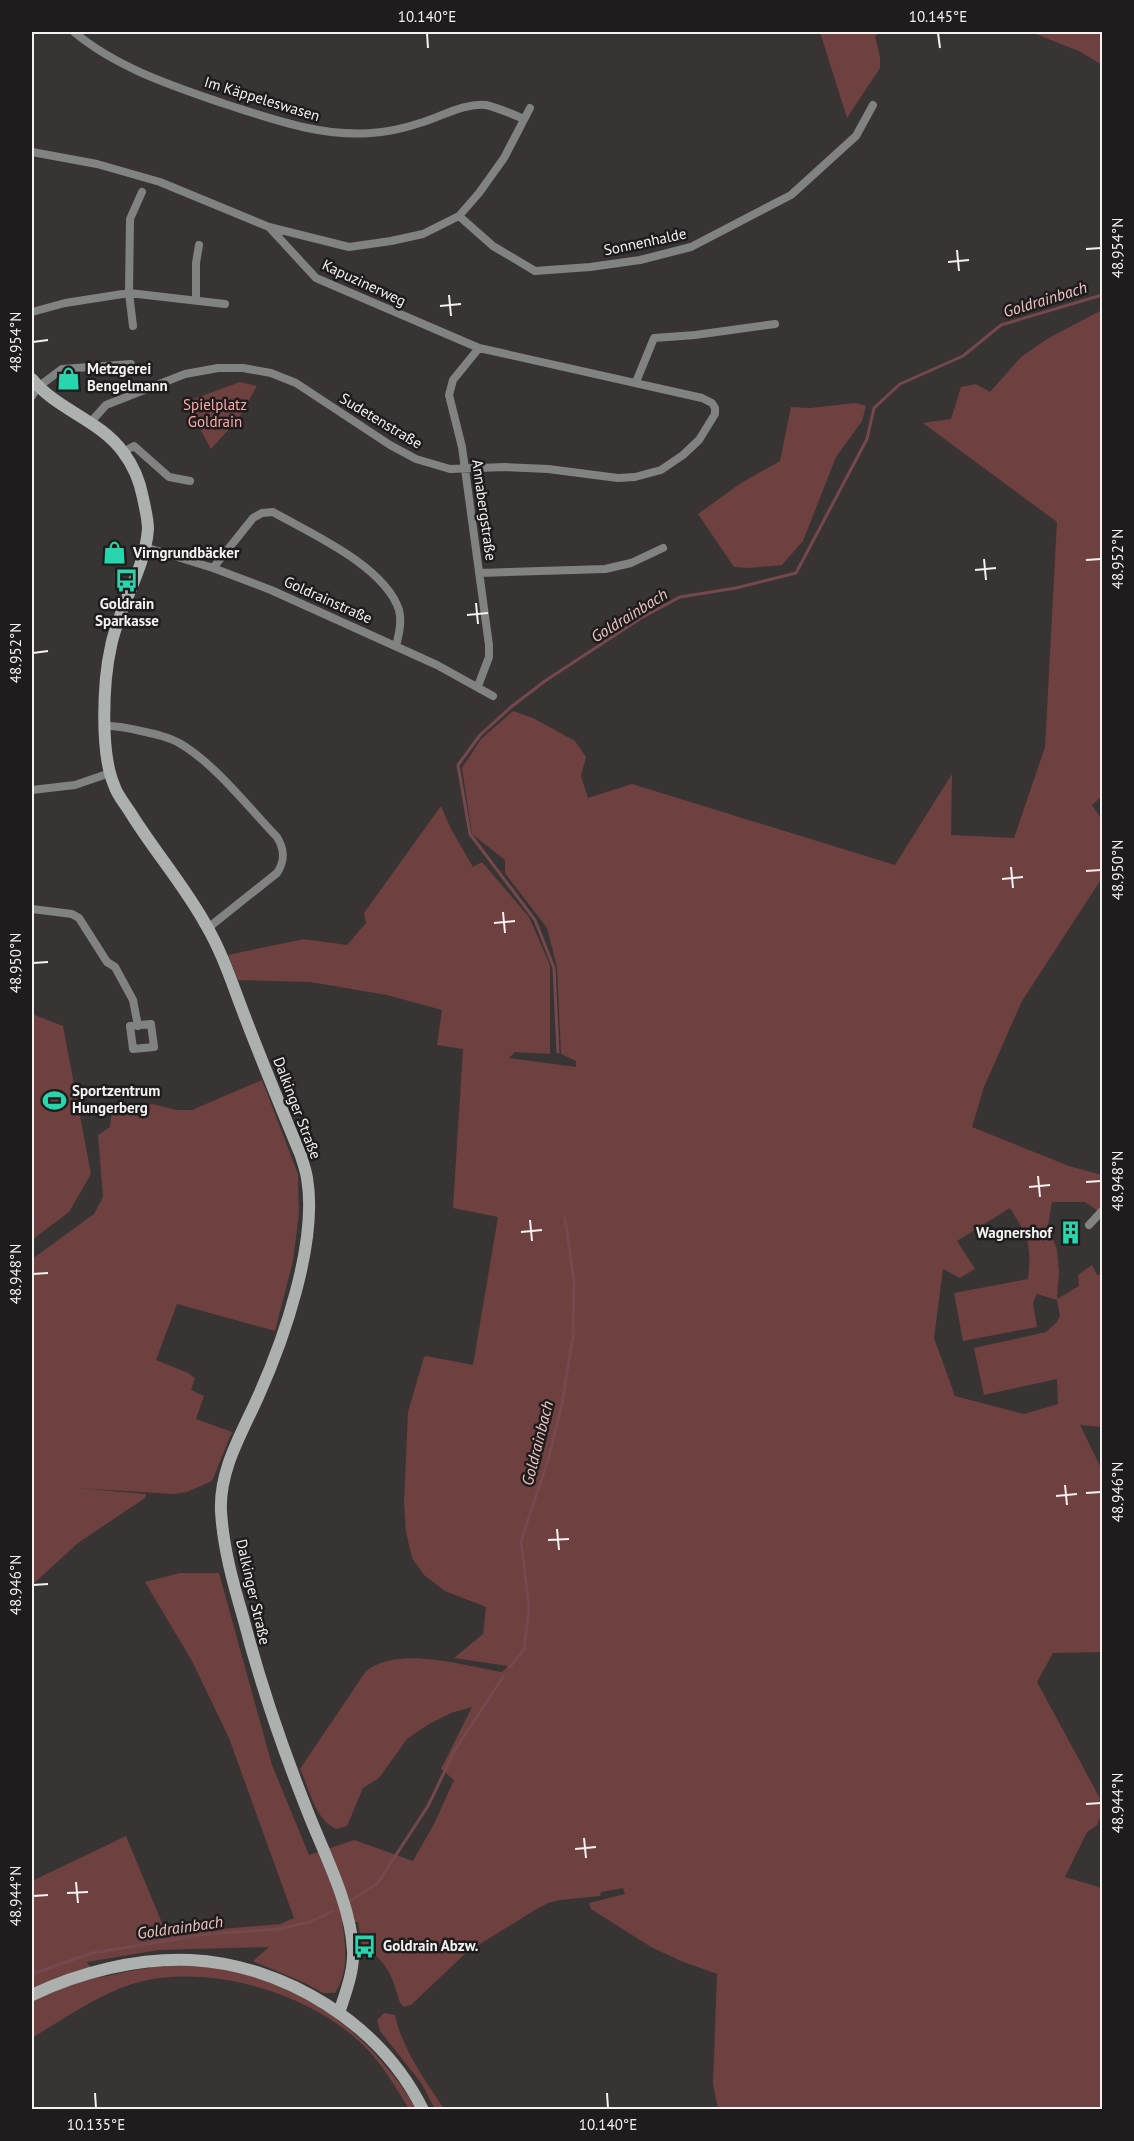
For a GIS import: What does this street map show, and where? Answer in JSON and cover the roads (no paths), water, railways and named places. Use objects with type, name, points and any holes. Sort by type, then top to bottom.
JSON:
[{"type":"street","name":"Im Käppeleswasen","points":[[74,32],[91,45],[169,85],[278,121],[321,131],[371,133],[419,124],[462,109],[483,105],[504,110],[524,119]]},
{"type":"street","name":"Sonnenhalde","points":[[459,216],[493,246],[535,271],[640,260],[691,247],[791,195],[856,136],[873,105]]},
{"type":"street","points":[[269,227],[348,247],[423,234],[459,216],[504,158],[530,108]]},
{"type":"street","name":"Kapuzinerweg","points":[[32,152],[97,164],[160,182],[269,227],[316,278],[479,348],[636,382],[702,398],[712,403]]},
{"type":"street","points":[[133,326],[129,293],[130,219],[142,192]]},
{"type":"street","points":[[196,300],[196,263],[199,245]]},
{"type":"street","points":[[32,312],[65,303],[129,293],[225,304]]},
{"type":"street","points":[[636,382],[654,338],[775,324]]},
{"type":"street","name":"Annabergstraße","points":[[478,686],[489,657],[489,645],[465,469],[448,395],[453,380],[479,348]]},
{"type":"street","points":[[34,387],[62,369],[131,364]]},
{"type":"street","name":"Sudetenstraße","points":[[89,424],[106,405],[185,374],[218,368],[243,368],[271,373],[296,383],[390,445],[416,459],[450,469],[505,467],[548,469],[618,478],[635,477],[661,470],[683,455],[699,440],[715,414],[712,403]]},
{"type":"street","name":"Dalkinger Straße","points":[[34,387],[110,438],[123,452],[141,488],[148,527],[145,547],[111,645],[105,706],[110,773],[114,786],[145,836],[191,898],[208,928],[228,972],[301,1156],[307,1178],[308,1226],[289,1314],[262,1387],[229,1461],[221,1485],[221,1512],[234,1585],[256,1667],[293,1774],[346,1910],[354,1953],[350,1979],[339,2013]]},
{"type":"street","points":[[123,452],[134,446],[169,477],[190,481]]},
{"type":"street","points":[[213,568],[253,518],[262,513],[273,512],[347,554],[383,585],[394,598],[399,611],[400,629],[396,646]]},
{"type":"street","name":"Goldrainstraße","points":[[145,547],[213,568],[271,590],[396,646],[478,686],[493,696]]},
{"type":"street","points":[[479,573],[604,568],[631,563],[663,548]]},
{"type":"street","points":[[105,726],[117,726],[161,736],[179,743],[200,757],[282,845],[283,865],[277,873],[208,928]]},
{"type":"street","points":[[32,790],[75,785],[110,773]]},
{"type":"street","points":[[32,909],[72,914],[79,918],[107,962],[116,968],[133,999],[138,1026]]},
{"type":"street","points":[[1089,1225],[1102,1211]]},
{"type":"street","points":[[32,1995],[86,1974],[154,1961],[192,1960],[242,1968],[286,1983],[339,2013],[366,2034],[397,2068],[423,2109]]},
{"type":"waterway","name":"Goldrainbach","points":[[558,1052],[554,968],[535,920],[470,834],[458,765],[480,735],[511,707],[545,681],[641,618],[680,597],[736,588],[796,573],[867,439],[874,408],[900,384],[963,356],[1001,325],[1102,295]]},
{"type":"waterway","name":"Goldrainbach","points":[[510,1667],[524,1649],[529,1608],[521,1541],[549,1457],[562,1403],[573,1336],[574,1281],[565,1218]]},
{"type":"waterway","name":"Goldrainbach","points":[[350,1901],[377,1884],[428,1806],[455,1750],[503,1677]]},
{"type":"waterway","name":"Goldrainbach","points":[[32,1974],[92,1953],[207,1934],[278,1929],[310,1922],[333,1911]]},
{"type":"place","name":"Metzgerei Bengelmann","points":[[69,378]]},
{"type":"place","name":"Virngrundbäcker","points":[[115,553]]},
{"type":"place","name":"Goldrain Sparkasse","points":[[127,580]]},
{"type":"place","name":"Sportzentrum Hungerberg","points":[[54,1100]]},
{"type":"place","name":"Wagnershof","points":[[1070,1233]]},
{"type":"place","name":"Goldrain Abzw.","points":[[365,1946]]},
{"type":"park label","name":"Spielplatz Goldrain","points":[[215,414]]}]
